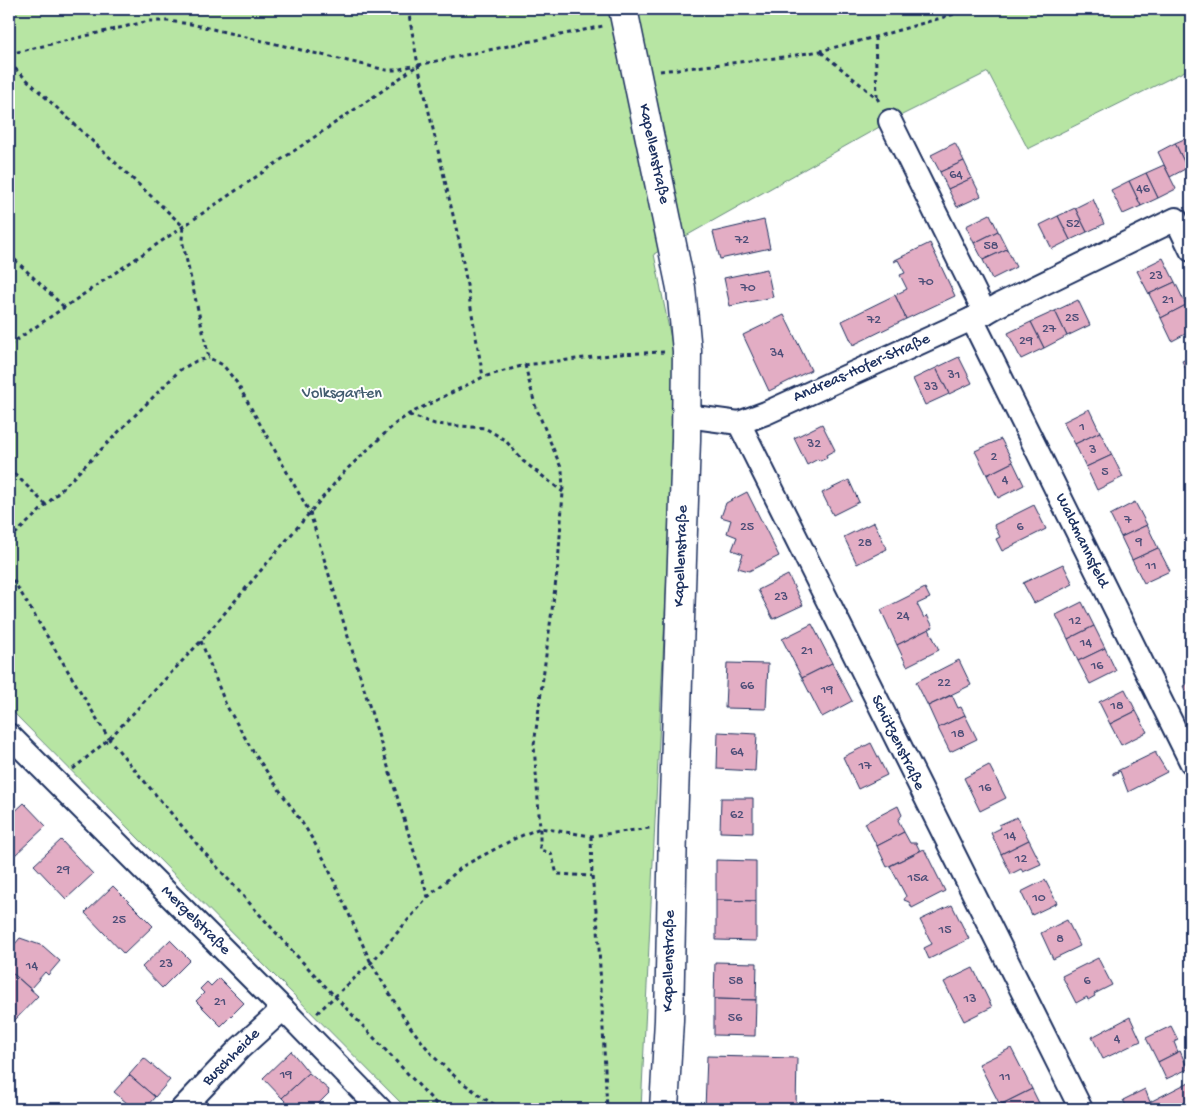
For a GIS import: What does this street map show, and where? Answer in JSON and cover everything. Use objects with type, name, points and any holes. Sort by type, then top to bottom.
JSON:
[{"type":"street","name":"Kapellenstraße","points":[[624,15],[680,288],[687,351],[687,416],[673,828],[669,1020],[664,1109]]},
{"type":"street","points":[[890,121],[979,316]]},
{"type":"street","name":"Andreas-Hofer-Straße","points":[[739,423],[979,316],[999,304],[1184,215],[1191,250]]},
{"type":"street","name":"Waldmannsfeld","points":[[979,316],[1191,762]]},
{"type":"street","points":[[687,416],[739,423]]},
{"type":"street","name":"Schützenstraße","points":[[739,423],[1080,1109]]},
{"type":"street","name":"Mergelstraße","points":[[9,735],[283,1009],[380,1109]]},
{"type":"street","name":"Buschheide","points":[[182,1109],[239,1049],[283,1009]]},
{"type":"path","points":[[408,9],[418,65],[460,245],[483,377]]},
{"type":"path","points":[[636,72],[674,70],[820,52],[875,38],[972,9]]},
{"type":"path","points":[[9,54],[128,25],[149,21],[168,21],[192,24],[386,70],[397,70],[624,15]]},
{"type":"path","points":[[875,38],[877,98]]},
{"type":"path","points":[[820,52],[877,98],[890,121]]},
{"type":"path","points":[[9,63],[183,226]]},
{"type":"path","points":[[9,345],[418,65]]},
{"type":"path","points":[[183,226],[182,240],[209,358]]},
{"type":"path","points":[[9,254],[64,307]]},
{"type":"path","points":[[57,782],[109,739],[201,641],[346,470],[408,414],[483,377],[525,365],[619,354],[687,351]]},
{"type":"path","points":[[9,540],[180,370],[196,361],[209,358],[223,365],[237,382],[310,513],[428,897]]},
{"type":"path","points":[[525,365],[535,404],[562,470],[563,492],[558,564],[534,745],[540,850],[550,853],[556,874],[592,876]]},
{"type":"path","points":[[408,414],[435,424],[485,428],[505,440],[523,461],[563,492]]},
{"type":"path","points":[[9,468],[46,505]]},
{"type":"path","points":[[9,573],[109,739],[202,850],[336,997],[442,1109]]},
{"type":"path","points":[[201,641],[226,706],[254,753],[307,830],[325,861],[371,963],[408,1024],[434,1057],[459,1080],[502,1109]]},
{"type":"path","points":[[300,1027],[336,997],[371,963],[428,897],[463,866],[516,838],[540,828],[591,836],[647,828],[673,828]]},
{"type":"path","points":[[591,836],[592,876],[598,928],[607,1109]]},
{"type":"green space","name":"Volksgarten","points":[[9,9],[1191,9],[1191,68],[1028,149],[988,72],[890,121],[654,254],[677,369],[641,1109],[407,1109],[9,708]]},
{"type":"building","points":[[1191,136],[1191,166],[1187,168],[1175,143]]},
{"type":"building","points":[[955,143],[964,161],[940,172],[931,155]]},
{"type":"building","points":[[1175,143],[1187,168],[1170,177],[1158,152]]},
{"type":"building","points":[[964,161],[972,178],[948,189],[940,172]]},
{"type":"building","points":[[1164,165],[1176,189],[1158,198],[1146,173]]},
{"type":"building","points":[[1146,173],[1158,198],[1141,206],[1129,181]]},
{"type":"building","points":[[972,178],[981,196],[957,207],[948,189]]},
{"type":"building","points":[[1129,181],[1141,206],[1123,214],[1111,190]]},
{"type":"building","points":[[1093,199],[1104,224],[1087,232],[1075,208]]},
{"type":"building","points":[[1075,208],[1087,232],[1070,240],[1058,216]]},
{"type":"building","points":[[990,214],[998,231],[974,243],[966,226]]},
{"type":"building","points":[[1058,216],[1070,240],[1052,249],[1040,225]]},
{"type":"building","points":[[764,220],[770,248],[720,259],[713,232]]},
{"type":"building","points":[[998,231],[1007,249],[983,260],[974,243]]},
{"type":"building","points":[[930,243],[955,296],[906,319],[895,295],[907,289],[900,275],[905,273],[898,260],[893,261]]},
{"type":"building","points":[[1007,249],[1016,267],[992,279],[983,260]]},
{"type":"building","points":[[1163,258],[1175,282],[1149,294],[1137,271]]},
{"type":"building","points":[[767,269],[773,297],[730,306],[724,278]]},
{"type":"building","points":[[1175,282],[1186,305],[1161,318],[1149,294]]},
{"type":"building","points":[[895,295],[906,319],[853,345],[842,321]]},
{"type":"building","points":[[1078,300],[1090,325],[1067,336],[1055,311]]},
{"type":"building","points":[[1186,305],[1191,316],[1191,331],[1172,341],[1161,318]]},
{"type":"building","points":[[1055,311],[1067,336],[1044,348],[1031,322]]},
{"type":"building","points":[[784,315],[811,370],[769,391],[743,335]]},
{"type":"building","points":[[1031,322],[1044,348],[1021,359],[1008,333]]},
{"type":"building","points":[[959,357],[972,383],[949,394],[936,368]]},
{"type":"building","points":[[1191,357],[1191,380],[1182,361]]},
{"type":"building","points":[[936,368],[949,394],[925,405],[913,379]]},
{"type":"building","points":[[1089,409],[1100,432],[1075,444],[1063,422]]},
{"type":"building","points":[[822,424],[835,450],[826,455],[827,458],[820,461],[818,459],[807,465],[794,438]]},
{"type":"building","points":[[1100,432],[1112,455],[1086,467],[1075,444]]},
{"type":"building","points":[[1001,439],[1013,462],[987,475],[975,451]]},
{"type":"building","points":[[1112,455],[1123,477],[1097,490],[1086,467]]},
{"type":"building","points":[[1013,462],[1024,485],[998,498],[987,475]]},
{"type":"building","points":[[849,480],[859,502],[833,515],[822,493]]},
{"type":"building","points":[[747,492],[779,556],[749,571],[738,568],[743,554],[732,550],[737,537],[727,533],[731,520],[721,517],[726,503]]},
{"type":"building","points":[[1135,502],[1147,525],[1121,537],[1110,515]]},
{"type":"building","points":[[1034,505],[1046,529],[1002,551],[996,539],[1000,537],[994,525]]},
{"type":"building","points":[[874,522],[887,549],[857,564],[844,537]]},
{"type":"building","points":[[1147,525],[1158,548],[1132,560],[1121,537]]},
{"type":"building","points":[[1158,548],[1170,571],[1144,583],[1132,560]]},
{"type":"building","points":[[1063,564],[1073,584],[1034,603],[1023,583]]},
{"type":"building","points":[[788,575],[803,605],[773,619],[758,590]]},
{"type":"building","points":[[925,588],[930,598],[917,604],[924,618],[927,615],[933,627],[897,645],[881,610]]},
{"type":"building","points":[[1082,602],[1094,626],[1068,639],[1056,615]]},
{"type":"building","points":[[812,624],[832,663],[802,678],[782,639]]},
{"type":"building","points":[[1094,626],[1105,648],[1078,661],[1068,639]]},
{"type":"building","points":[[929,629],[939,650],[907,666],[897,645]]},
{"type":"building","points":[[1105,648],[1116,671],[1090,684],[1078,661]]},
{"type":"building","points":[[959,660],[971,685],[928,706],[916,682]]},
{"type":"building","points":[[727,663],[768,664],[766,709],[725,708]]},
{"type":"building","points":[[832,663],[852,701],[822,717],[802,678]]},
{"type":"building","points":[[1191,682],[1191,703],[1183,686]]},
{"type":"building","points":[[1125,689],[1136,711],[1110,724],[1099,702]]},
{"type":"building","points":[[952,695],[958,708],[961,707],[965,715],[938,728],[928,706]]},
{"type":"building","points":[[1136,711],[1147,732],[1121,745],[1110,724]]},
{"type":"building","points":[[965,715],[977,739],[950,752],[938,728]]},
{"type":"building","points":[[718,732],[757,734],[755,771],[717,769]]},
{"type":"building","points":[[871,743],[887,775],[858,789],[843,757]]},
{"type":"building","points":[[1156,752],[1167,772],[1128,792],[1120,771],[1113,775],[1113,773]]},
{"type":"building","points":[[989,765],[1006,798],[980,811],[964,778]]},
{"type":"building","points":[[721,798],[753,798],[753,833],[720,832]]},
{"type":"building","points":[[24,803],[46,826],[15,855],[9,848],[9,817]]},
{"type":"building","points":[[898,806],[902,815],[898,820],[904,832],[877,846],[865,823]]},
{"type":"building","points":[[1017,817],[1029,840],[1001,854],[991,833],[1001,828],[999,825]]},
{"type":"building","points":[[904,832],[910,843],[916,843],[920,851],[887,867],[877,846]]},
{"type":"building","points":[[61,840],[93,874],[66,899],[34,865]]},
{"type":"building","points":[[1029,840],[1041,864],[1023,872],[1021,869],[1011,874],[1001,854]]},
{"type":"building","points":[[924,849],[945,891],[912,908],[909,902],[904,900],[906,896],[890,866]]},
{"type":"building","points":[[716,860],[756,861],[756,901],[716,900]]},
{"type":"building","points":[[1045,880],[1057,903],[1032,915],[1021,892]]},
{"type":"building","points":[[113,886],[153,926],[124,954],[85,913]]},
{"type":"building","points":[[716,900],[756,901],[756,941],[716,940]]},
{"type":"building","points":[[952,905],[969,939],[929,959],[924,948],[932,944],[920,920]]},
{"type":"building","points":[[1067,920],[1080,946],[1053,959],[1041,933]]},
{"type":"building","points":[[20,938],[43,946],[60,961],[48,975],[45,972],[31,988],[33,991],[9,970],[9,951]]},
{"type":"building","points":[[170,940],[190,960],[162,988],[142,967]]},
{"type":"building","points":[[1098,958],[1112,985],[1094,994],[1095,996],[1088,1000],[1087,997],[1076,1003],[1062,976]]},
{"type":"building","points":[[715,962],[757,963],[756,1000],[714,999]]},
{"type":"building","points":[[973,968],[992,1007],[964,1021],[944,982]]},
{"type":"building","points":[[9,970],[38,996],[14,1021],[9,1016]]},
{"type":"building","points":[[219,978],[244,1003],[221,1026],[196,1001],[204,993],[200,989],[207,982],[211,986]]},
{"type":"building","points":[[714,999],[756,1000],[755,1036],[714,1035]]},
{"type":"building","points":[[1130,1017],[1141,1041],[1103,1059],[1092,1037]]},
{"type":"building","points":[[1171,1026],[1178,1040],[1174,1042],[1178,1052],[1158,1062],[1146,1038]]},
{"type":"building","points":[[1011,1048],[1032,1089],[1000,1105],[979,1064]]},
{"type":"building","points":[[291,1051],[309,1073],[282,1098],[263,1078]]},
{"type":"building","points":[[1180,1051],[1188,1069],[1166,1079],[1158,1062]]},
{"type":"building","points":[[707,1056],[797,1058],[796,1109],[705,1109]]},
{"type":"building","points":[[144,1058],[170,1080],[155,1097],[129,1075]]},
{"type":"building","points":[[309,1073],[329,1090],[329,1093],[313,1109],[293,1109],[282,1098]]},
{"type":"building","points":[[129,1075],[155,1097],[144,1109],[134,1109],[114,1092]]},
{"type":"building","points":[[1191,1081],[1191,1109],[1128,1109],[1123,1100],[1145,1089],[1150,1102]]},
{"type":"building","points":[[1032,1089],[1042,1109],[1002,1109],[1000,1105]]}]
